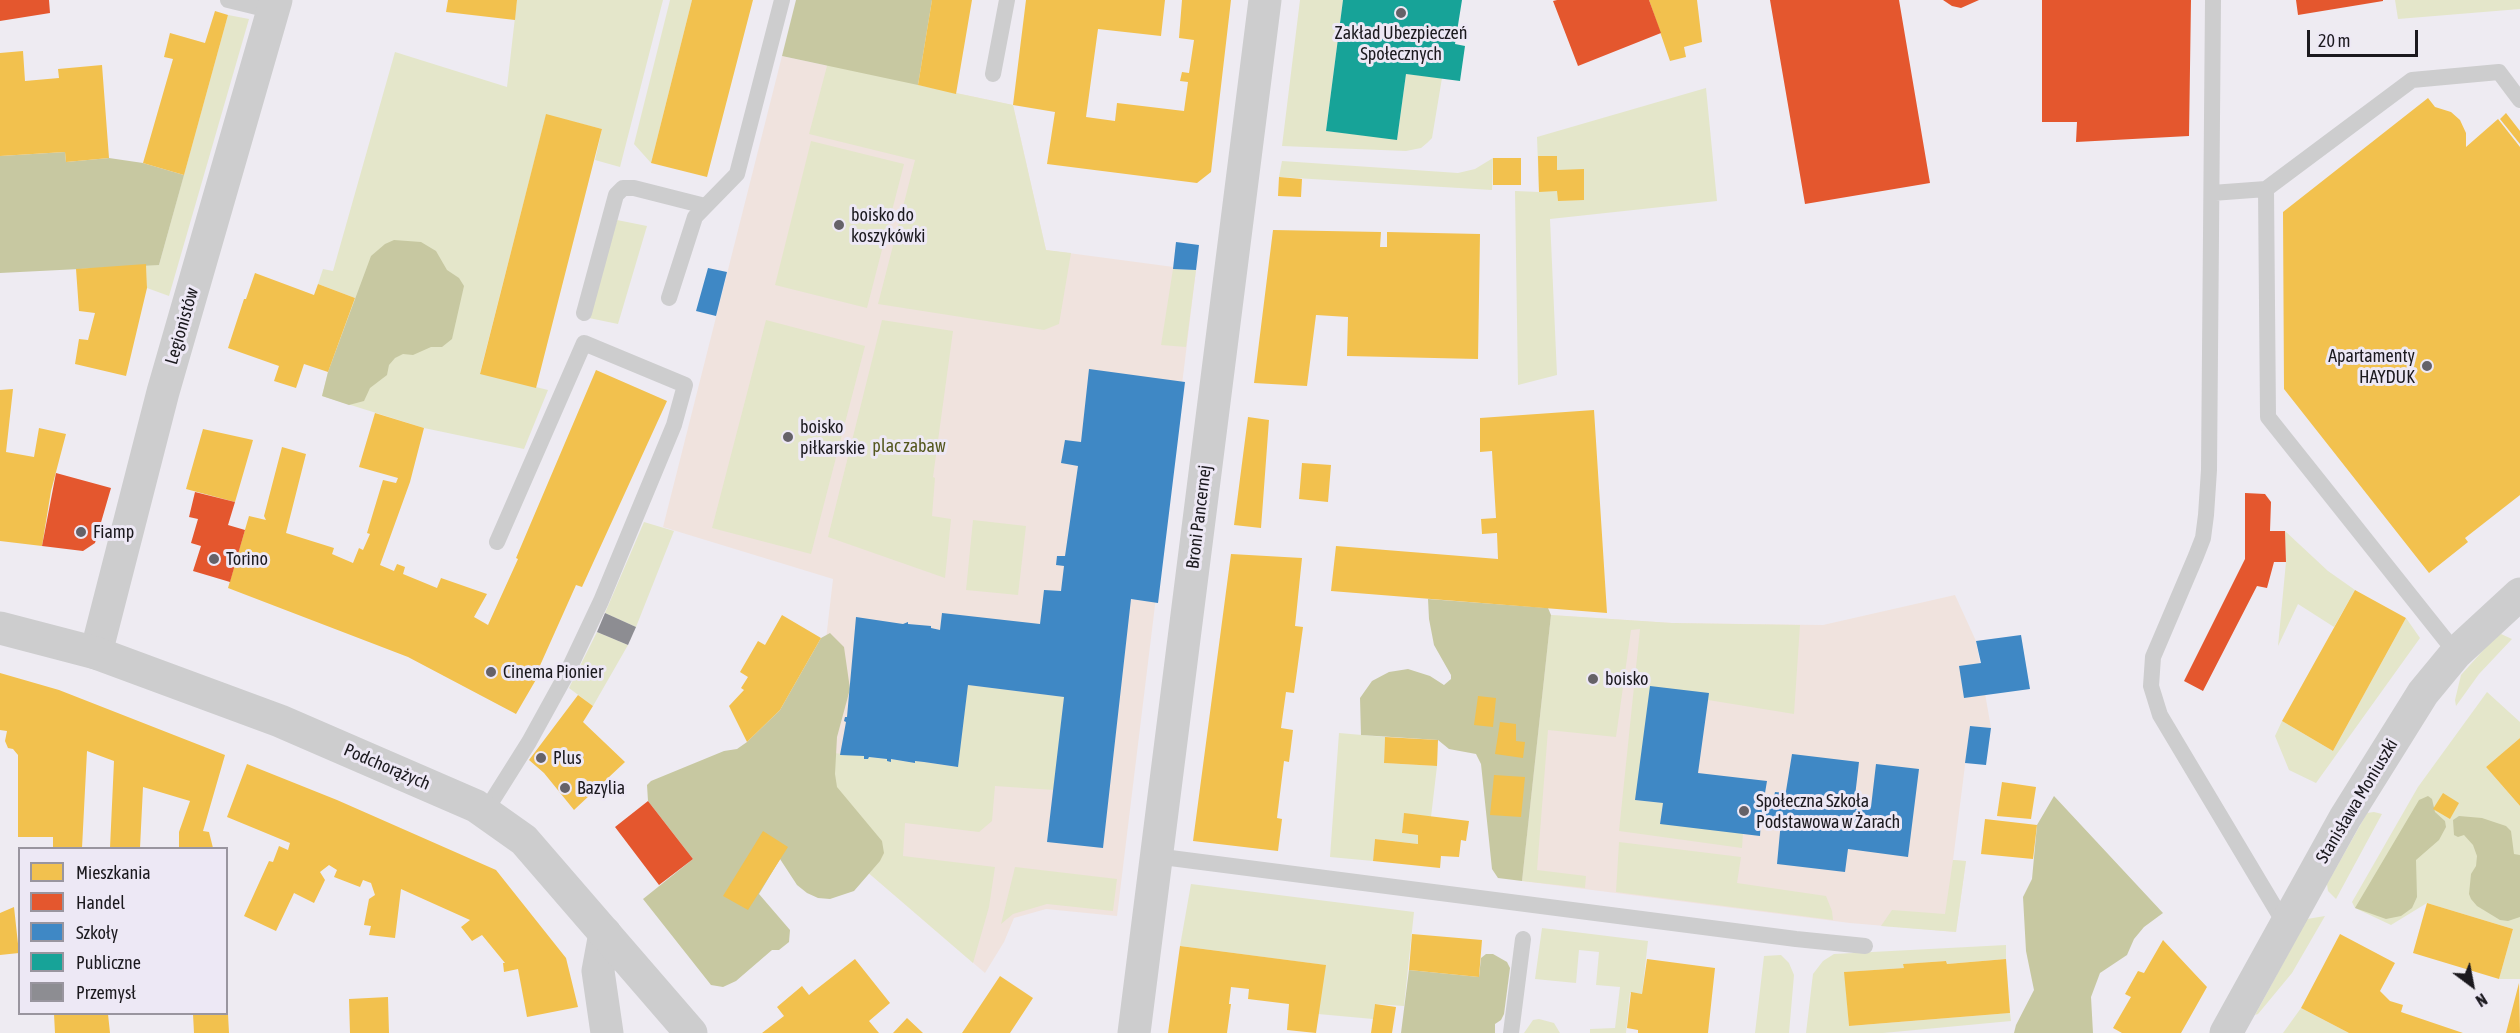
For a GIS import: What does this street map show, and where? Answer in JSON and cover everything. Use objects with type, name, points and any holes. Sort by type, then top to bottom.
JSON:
[{"type":"street","name":"Broni Pancernej","points":[[1134,1033],[1265,0]]},
{"type":"street","name":"Legionistów","points":[[96,653],[163,392],[274,6]]},
{"type":"street","name":"Stanisława Moniuszki","points":[[2226,1033],[2344,818],[2423,693],[2456,653],[2520,594]]},
{"type":"street","name":"Podchorążych","points":[[0,628],[96,653],[280,722],[465,801],[485,812],[524,840],[691,1033]]},
{"type":"street","points":[[605,933],[598,971],[607,1033]]},
{"type":"lane","points":[[228,0],[274,6]]},
{"type":"lane","points":[[669,298],[695,217],[737,174],[782,0]]},
{"type":"lane","points":[[993,74],[1007,0]]},
{"type":"lane","points":[[2213,0],[2209,470],[2206,514],[2203,538],[2153,657],[2151,686],[2160,715],[2286,926]]},
{"type":"lane","points":[[2212,193],[2266,189],[2412,80],[2499,72],[2520,100]]},
{"type":"lane","points":[[584,313],[616,195],[623,188],[634,188],[705,206]]},
{"type":"lane","points":[[2266,189],[2268,417],[2456,653]]},
{"type":"lane","points":[[485,812],[529,742],[567,674],[674,425],[685,385],[584,343],[497,542]]},
{"type":"lane","points":[[1155,856],[1865,946]]},
{"type":"lane","points":[[1511,1033],[1522,939]]},
{"type":"shaded area","points":[[782,56],[1013,105],[1046,250],[1196,270],[1117,916],[1046,909],[1014,918],[1004,942],[985,973],[800,814],[813,751],[833,579],[663,527]]},
{"type":"shaded area","name":"Społeczna Szkoła Podstawowa w Żarach","points":[[1955,595],[1976,641],[1991,728],[1970,726],[1953,860],[1966,861],[1956,932],[1850,923],[1522,881],[1551,615],[1672,623],[1823,625]]},
{"type":"green space","points":[[517,0],[663,0],[620,167],[595,160],[602,129],[546,115],[480,373],[548,390],[524,449],[424,428],[322,396],[328,372],[355,298],[318,284],[323,269],[333,271],[395,52],[507,87]]},
{"type":"green space","points":[[670,0],[692,0],[651,163],[634,144]]},
{"type":"green space","points":[[796,0],[932,0],[918,85],[1013,105],[1046,250],[1071,253],[1059,324],[1044,330],[878,304],[915,160],[809,134],[827,66]]},
{"type":"green space","points":[[796,0],[932,0],[918,85],[782,56]]},
{"type":"green space","points":[[1300,0],[1343,0],[1326,131],[1397,139],[1406,74],[1442,78],[1432,138],[1427,143],[1421,148],[1406,151],[1282,146]]},
{"type":"green space","points":[[2395,0],[2520,0],[2520,9],[2398,19]]},
{"type":"green space","points":[[228,15],[249,19],[169,296],[147,288],[146,264],[159,265]]},
{"type":"green space","points":[[1706,88],[1717,201],[1550,219],[1557,375],[1518,385],[1515,191],[1539,192],[1537,137]]},
{"type":"green space","name":"boisko do koszykówki","points":[[811,141],[904,164],[867,308],[775,285]]},
{"type":"green space","points":[[65,152],[66,162],[109,158],[143,163],[184,175],[159,265],[0,273],[0,156]]},
{"type":"green space","points":[[1493,158],[1492,190],[1279,177],[1282,161],[1458,173],[1475,169]]},
{"type":"green space","points":[[617,220],[647,226],[618,324],[589,318]]},
{"type":"green space","points":[[394,240],[421,242],[436,251],[447,270],[459,278],[464,286],[452,339],[442,347],[431,347],[413,355],[403,354],[395,358],[389,365],[387,375],[370,388],[364,401],[349,405],[322,396],[328,372],[371,256],[385,244]]},
{"type":"green space","points":[[1173,269],[1196,270],[1186,347],[1161,345]]},
{"type":"green space","name":"boisko piłkarskie","points":[[766,320],[865,346],[811,554],[712,528]]},
{"type":"green space","name":"plac zabaw","points":[[882,320],[953,331],[933,477],[935,478],[932,516],[951,519],[945,578],[828,537]]},
{"type":"green space","points":[[973,520],[1026,526],[1018,595],[966,590]]},
{"type":"green space","points":[[644,522],[674,531],[636,627],[605,613]]},
{"type":"green space","points":[[2285,531],[2328,571],[2355,590],[2334,627],[2298,604],[2278,646],[2286,562]]},
{"type":"green space","points":[[1428,599],[1548,608],[1551,615],[1522,881],[1498,878],[1492,869],[1481,764],[1476,754],[1449,749],[1438,740],[1361,735],[1360,698],[1372,681],[1389,672],[1408,669],[1430,676],[1444,685],[1451,679],[1434,645]]},
{"type":"green space","points":[[1551,615],[1672,623],[1800,625],[1794,714],[1708,700],[1635,800],[1663,803],[1660,823],[1743,833],[1742,848],[1619,831],[1640,629],[1631,630],[1616,737],[1548,730],[1537,870],[1586,876],[1585,888],[1522,881]]},
{"type":"green space","points":[[2406,618],[2420,638],[2316,783],[2289,770],[2275,736],[2282,721],[2333,751]]},
{"type":"green space","points":[[597,632],[628,645],[593,706],[569,688]]},
{"type":"green space","points":[[830,633],[844,647],[850,689],[837,737],[835,774],[837,787],[882,841],[884,853],[880,861],[854,891],[830,899],[818,898],[797,885],[780,859],[759,894],[790,930],[789,942],[779,950],[772,950],[736,981],[723,987],[711,985],[643,899],[693,859],[648,801],[647,785],[651,781],[724,751],[737,749],[747,742],[780,710],[821,638]]},
{"type":"green space","points":[[2501,634],[2512,639],[2479,674],[2456,706],[2455,700],[2461,675],[2496,636]]},
{"type":"green space","points":[[968,685],[1064,697],[1054,790],[995,786],[992,821],[979,832],[905,823],[903,856],[995,867],[989,907],[973,963],[800,814],[813,751],[864,756],[868,759],[869,757],[887,759],[891,762],[891,759],[957,767]]},
{"type":"green space","points":[[2487,692],[2520,722],[2520,738],[2486,767],[2520,806],[2520,979],[2499,979],[2513,929],[2427,903],[2391,925],[2355,908],[2352,902],[2418,787]]},
{"type":"green space","points":[[1339,733],[1385,737],[1384,763],[1437,766],[1431,817],[1404,814],[1402,833],[1418,835],[1418,844],[1375,839],[1373,861],[1330,857]]},
{"type":"green space","points":[[2054,796],[2163,913],[2144,927],[2134,939],[2127,955],[2100,973],[2091,997],[2093,1033],[2014,1033],[2034,990],[2026,951],[2023,897],[2032,879],[2037,825]]},
{"type":"green space","points":[[2428,796],[2432,799],[2435,812],[2445,821],[2446,827],[2439,840],[2416,860],[2417,897],[2412,908],[2401,916],[2386,919],[2355,908],[2419,800]]},
{"type":"green space","points":[[2367,813],[2382,814],[2336,899],[2328,891],[2327,884]]},
{"type":"green space","points":[[2459,816],[2482,818],[2506,826],[2511,831],[2514,854],[2520,855],[2520,917],[2508,921],[2500,920],[2477,906],[2471,899],[2469,894],[2471,874],[2476,866],[2477,856],[2473,845],[2464,835],[2458,837],[2454,835],[2453,820]]},
{"type":"green space","points":[[1619,842],[1741,857],[1737,883],[1826,896],[1833,920],[1616,892]]},
{"type":"green space","points":[[1953,860],[1966,861],[1956,932],[1881,926],[1892,910],[1945,914]]},
{"type":"green space","points":[[1015,867],[1117,879],[1113,911],[1047,904],[1013,914],[1001,924]]},
{"type":"green space","points":[[1191,884],[1414,912],[1404,1006],[1375,1004],[1373,1019],[1318,1014],[1325,965],[1180,946]]},
{"type":"green space","points":[[2325,916],[2292,973],[2255,1015],[2307,919]]},
{"type":"green space","points":[[1542,928],[1648,941],[1642,994],[1630,993],[1626,1033],[1590,1033],[1590,1029],[1615,1028],[1620,987],[1596,985],[1599,952],[1579,950],[1576,983],[1535,979]]},
{"type":"green space","points":[[2006,945],[2006,959],[1947,964],[1946,961],[1904,964],[1904,968],[1845,972],[1849,1026],[2010,1013],[2011,1021],[1883,1033],[1806,1033],[1813,974],[1823,961],[1834,954]]},
{"type":"green space","points":[[1486,954],[1493,954],[1507,962],[1510,968],[1504,1014],[1495,1024],[1495,1033],[1401,1033],[1409,970],[1479,977],[1481,958]]},
{"type":"green space","points":[[1781,955],[1789,963],[1794,975],[1789,1033],[1755,1033],[1764,956]]},
{"type":"green space","points":[[2301,1008],[2349,1033],[2283,1033]]},
{"type":"green space","points":[[1539,1019],[1554,1023],[1560,1033],[1524,1033],[1533,1020]]},
{"type":"building: Mieszkania","points":[[448,0],[517,0],[515,20],[446,12]]},
{"type":"building: Mieszkania","points":[[692,0],[753,0],[707,177],[651,163]]},
{"type":"building: Mieszkania","points":[[932,0],[972,0],[956,94],[918,85]]},
{"type":"building: Mieszkania","points":[[1026,0],[1165,0],[1161,36],[1098,29],[1086,117],[1115,121],[1117,103],[1184,111],[1188,82],[1180,81],[1182,72],[1189,73],[1194,40],[1179,38],[1182,0],[1231,0],[1211,172],[1197,183],[1047,164],[1055,112],[1013,105]]},
{"type":"building: Mieszkania","points":[[1649,0],[1697,0],[1702,42],[1684,47],[1686,57],[1670,61]]},
{"type":"building: Mieszkania","points":[[215,11],[228,15],[184,175],[143,163],[173,59],[164,57],[170,33],[205,43]]},
{"type":"building: Mieszkania","points":[[23,51],[25,81],[59,78],[58,69],[102,65],[109,158],[66,162],[65,152],[0,156],[0,53]]},
{"type":"building: Mieszkania","points":[[2428,98],[2435,107],[2451,112],[2460,120],[2466,133],[2466,147],[2498,119],[2520,147],[2520,495],[2465,538],[2468,542],[2429,573],[2284,389],[2283,212]]},
{"type":"building: Mieszkania","points":[[2506,113],[2520,131],[2520,144],[2500,119]]},
{"type":"building: Mieszkania","points":[[546,114],[602,129],[536,388],[480,374]]},
{"type":"building: Mieszkania","points":[[1538,156],[1557,156],[1557,170],[1584,169],[1584,200],[1558,201],[1557,191],[1539,192]]},
{"type":"building: Mieszkania","points":[[1493,158],[1521,158],[1521,185],[1493,185]]},
{"type":"building: Mieszkania","points":[[1279,177],[1302,179],[1301,197],[1278,196]]},
{"type":"building: Mieszkania","points":[[1273,230],[1381,232],[1380,247],[1387,247],[1387,232],[1480,234],[1478,359],[1347,356],[1348,317],[1316,315],[1307,386],[1254,383]]},
{"type":"building: Mieszkania","points":[[146,264],[147,288],[126,376],[75,364],[79,339],[88,340],[95,313],[79,311],[76,269]]},
{"type":"building: Mieszkania","points":[[255,273],[314,295],[318,284],[355,298],[328,372],[304,364],[296,388],[274,381],[279,366],[228,348]]},
{"type":"building: Mieszkania","points":[[596,370],[667,401],[582,587],[576,585],[538,670],[541,671],[516,714],[408,657],[228,588],[249,516],[266,520],[264,516],[282,447],[306,454],[286,533],[334,548],[332,554],[353,563],[359,548],[363,550],[370,534],[367,533],[383,480],[396,483],[398,478],[359,467],[375,413],[424,428],[410,482],[380,565],[394,571],[397,564],[405,567],[403,574],[437,588],[441,578],[487,594],[474,617],[488,625],[518,559],[516,558]]},
{"type":"building: Mieszkania","points":[[13,389],[6,452],[34,457],[39,428],[66,434],[51,491],[42,546],[0,541],[0,390]]},
{"type":"building: Mieszkania","points":[[1594,410],[1607,613],[1331,591],[1336,546],[1498,559],[1497,533],[1482,534],[1481,519],[1496,518],[1492,451],[1480,452],[1480,418]]},
{"type":"building: Mieszkania","points":[[1248,417],[1269,420],[1261,528],[1234,525]]},
{"type":"building: Mieszkania","points":[[203,429],[253,440],[235,502],[186,489]]},
{"type":"building: Mieszkania","points":[[1302,463],[1331,465],[1328,502],[1299,499]]},
{"type":"building: Mieszkania","points":[[1231,554],[1302,558],[1295,626],[1303,627],[1294,693],[1286,692],[1281,728],[1293,730],[1289,762],[1284,761],[1277,818],[1282,819],[1278,851],[1193,841]]},
{"type":"building: Mieszkania","points":[[2355,590],[2406,618],[2333,751],[2282,721]]},
{"type":"building: Mieszkania","points":[[782,615],[821,638],[780,710],[747,742],[729,706],[744,690],[741,688],[748,677],[740,672],[758,641],[765,645]]},
{"type":"building: Mieszkania","points":[[0,673],[59,690],[225,755],[203,831],[209,832],[213,847],[179,847],[179,832],[190,801],[143,787],[140,847],[110,847],[114,761],[87,751],[82,847],[53,847],[53,837],[18,837],[18,755],[13,749],[8,748],[5,741],[7,731],[0,730]]},
{"type":"building: Mieszkania","points":[[578,695],[593,706],[583,722],[625,762],[574,810],[544,773],[529,760]]},
{"type":"building: Mieszkania","points":[[1478,696],[1496,698],[1493,727],[1474,725]]},
{"type":"building: Mieszkania","points":[[1500,722],[1516,724],[1516,741],[1525,742],[1523,758],[1495,754]]},
{"type":"building: Mieszkania","points":[[1385,737],[1438,740],[1437,766],[1384,763]]},
{"type":"building: Mieszkania","points":[[2520,738],[2520,806],[2486,767]]},
{"type":"building: Mieszkania","points":[[247,764],[337,800],[496,870],[566,958],[578,1007],[527,1017],[518,969],[504,972],[503,963],[505,963],[482,935],[472,941],[461,927],[470,920],[401,889],[395,938],[369,935],[371,926],[364,925],[369,899],[375,895],[371,883],[363,880],[360,887],[334,877],[337,870],[329,865],[320,872],[325,880],[314,903],[294,893],[276,931],[244,916],[269,861],[273,862],[279,846],[288,850],[290,843],[227,817]]},
{"type":"building: Mieszkania","points":[[1494,775],[1525,777],[1521,817],[1490,815]]},
{"type":"building: Mieszkania","points":[[2002,782],[2036,787],[2031,819],[1997,816]]},
{"type":"building: Mieszkania","points":[[2443,793],[2459,803],[2450,819],[2433,809]]},
{"type":"building: Mieszkania","points":[[1404,813],[1469,821],[1466,841],[1461,840],[1459,857],[1441,856],[1440,868],[1373,861],[1375,839],[1418,844],[1418,835],[1402,833]]},
{"type":"building: Mieszkania","points":[[1985,819],[2037,825],[2033,859],[1981,854]]},
{"type":"building: Mieszkania","points":[[763,831],[788,847],[748,910],[723,896]]},
{"type":"building: Mieszkania","points":[[2427,903],[2513,929],[2499,979],[2413,953]]},
{"type":"building: Mieszkania","points":[[14,907],[18,953],[0,955],[0,913]]},
{"type":"building: Mieszkania","points":[[1412,934],[1482,940],[1479,977],[1409,970]]},
{"type":"building: Mieszkania","points":[[2340,934],[2395,963],[2380,991],[2390,1001],[2403,1005],[2401,1012],[2463,1033],[2349,1033],[2301,1008]]},
{"type":"building: Mieszkania","points":[[2163,940],[2207,987],[2181,1033],[2122,1033],[2113,1028],[2131,997],[2125,994],[2138,971],[2144,973]]},
{"type":"building: Mieszkania","points":[[1180,946],[1326,965],[1316,1033],[1287,1030],[1289,1004],[1248,999],[1249,989],[1231,987],[1227,1033],[1168,1033]]},
{"type":"building: Mieszkania","points":[[855,959],[890,1003],[869,1021],[879,1033],[762,1033],[784,1016],[777,1007],[802,986],[809,995]]},
{"type":"building: Mieszkania","points":[[1647,959],[1715,968],[1708,1033],[1638,1033],[1638,1030],[1627,1028],[1631,992],[1642,994]]},
{"type":"building: Mieszkania","points":[[2006,959],[2010,1013],[1849,1026],[1844,972],[1904,968],[1903,964],[1946,961],[1947,964]]},
{"type":"building: Mieszkania","points":[[1000,976],[1033,998],[1010,1033],[962,1033]]},
{"type":"building: Mieszkania","points":[[2519,983],[2520,1033],[2506,1033]]},
{"type":"building: Mieszkania","points":[[388,997],[389,1033],[350,1033],[349,999]]},
{"type":"building: Mieszkania","points":[[1375,1004],[1396,1007],[1392,1033],[1371,1033]]},
{"type":"building: Mieszkania","points":[[228,1014],[229,1033],[194,1033],[193,1015]]},
{"type":"building: Mieszkania","points":[[54,1015],[108,1015],[110,1033],[55,1033]]},
{"type":"building: Mieszkania","points":[[907,1018],[923,1033],[893,1033]]},
{"type":"building: Handel","points":[[0,0],[49,0],[50,13],[0,21]]},
{"type":"building: Handel","points":[[1649,0],[1661,33],[1578,66],[1553,1]]},
{"type":"building: Handel","points":[[1770,0],[1899,0],[1930,183],[1805,204]]},
{"type":"building: Handel","points":[[1943,0],[1979,0],[1961,8],[1952,6]]},
{"type":"building: Handel","points":[[2042,0],[2191,0],[2189,136],[2076,142],[2077,122],[2042,122]]},
{"type":"building: Handel","points":[[2296,0],[2383,0],[2383,1],[2298,15]]},
{"type":"building: Handel","points":[[56,473],[111,488],[95,543],[83,551],[42,546]]},
{"type":"building: Handel","points":[[195,492],[235,502],[228,525],[245,530],[230,582],[193,571],[201,546],[191,543],[198,519],[189,517]]},
{"type":"building: Handel","points":[[2245,493],[2265,494],[2271,502],[2270,531],[2285,531],[2286,562],[2274,562],[2267,588],[2257,586],[2203,691],[2184,681],[2245,559]]},
{"type":"building: Handel","points":[[648,801],[693,859],[659,885],[615,827]]},
{"type":"building: Szkoły","points":[[1176,242],[1199,245],[1196,270],[1173,269]]},
{"type":"building: Szkoły","points":[[708,268],[727,272],[716,316],[696,311]]},
{"type":"building: Szkoły","points":[[1089,369],[1185,382],[1158,603],[1131,599],[1103,848],[1047,842],[1064,697],[968,685],[958,767],[891,759],[891,762],[887,759],[869,757],[864,759],[864,756],[840,755],[846,722],[844,721],[847,717],[856,617],[903,624],[908,622],[908,624],[931,626],[931,628],[940,630],[942,613],[1040,624],[1044,590],[1061,591],[1064,566],[1056,565],[1057,556],[1065,556],[1078,466],[1061,463],[1065,440],[1081,442]]},
{"type":"building: Szkoły","points":[[2021,635],[2030,689],[1964,698],[1959,666],[1981,663],[1976,641]]},
{"type":"building: Szkoły","points":[[1650,686],[1709,693],[1698,773],[1767,781],[1764,799],[1773,801],[1775,792],[1785,793],[1792,754],[1859,762],[1854,805],[1871,807],[1876,764],[1919,769],[1908,857],[1848,849],[1845,872],[1777,864],[1781,821],[1761,819],[1760,836],[1660,824],[1663,803],[1635,800]]},
{"type":"building: Szkoły","points":[[1970,726],[1991,728],[1986,765],[1965,763]]},
{"type":"building: Publiczne","points":[[1343,0],[1462,0],[1455,44],[1465,46],[1460,81],[1406,74],[1397,140],[1326,131]]},
{"type":"building: Przemysł","points":[[605,613],[636,627],[628,645],[597,632]]},
{"type":"place","name":"Zakład Ubezpieczeń Społecznych","points":[[1401,13]]},
{"type":"place","name":"boisko do koszykówki","points":[[839,225]]},
{"type":"place","name":"Apartamenty HAYDUK","points":[[2427,366]]},
{"type":"place","name":"boisko piłkarskie","points":[[788,437]]},
{"type":"place","name":"Fiamp","points":[[81,532]]},
{"type":"place","name":"Torino","points":[[214,559]]},
{"type":"place","name":"Cinema Pionier","points":[[491,672]]},
{"type":"place","name":"boisko","points":[[1593,679]]},
{"type":"place","name":"Plus","points":[[541,758]]},
{"type":"place","name":"Bazylia","points":[[565,788]]},
{"type":"place","name":"Społeczna Szkoła Podstawowa w Żarach","points":[[1744,811]]}]
